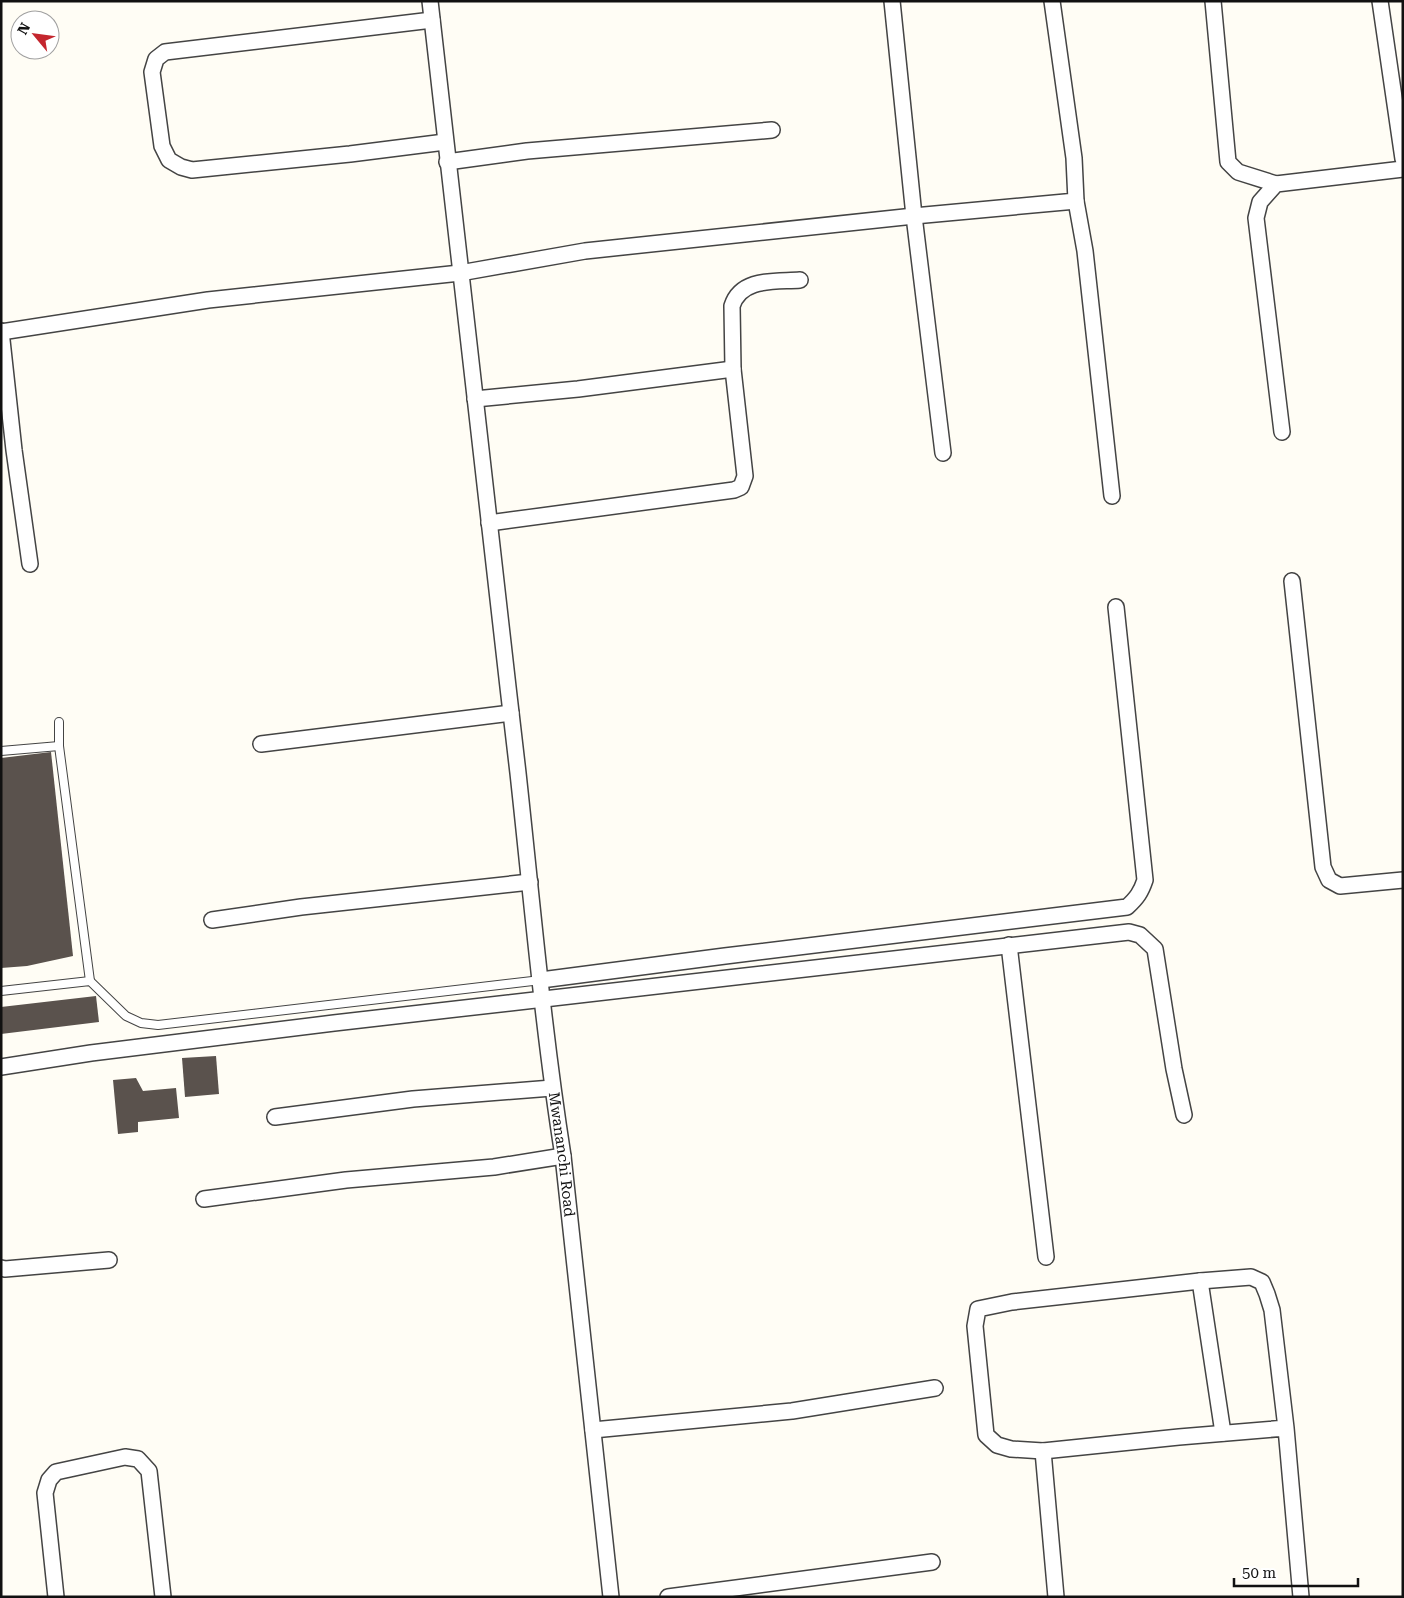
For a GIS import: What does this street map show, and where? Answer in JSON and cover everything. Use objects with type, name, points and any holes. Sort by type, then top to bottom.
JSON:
[{"type":"street","name":"Mwananchi Road","points":[[430,1],[552,1088],[563,1156],[611,1597]]},
{"type":"street","points":[[892,1],[914,216],[943,453]]},
{"type":"street","points":[[1052,1],[1074,158],[1076,201],[1086,251],[1112,496]]},
{"type":"street","points":[[1213,1],[1228,162],[1238,172],[1276,184],[1403,169]]},
{"type":"street","points":[[1380,1],[1403,159]]},
{"type":"street","points":[[432,20],[165,52],[156,59],[152,72],[162,146],[169,160],[181,167],[192,170],[445,142]]},
{"type":"street","points":[[447,162],[527,151],[772,130]]},
{"type":"street","points":[[1276,184],[1260,202],[1256,218],[1282,432]]},
{"type":"street","points":[[30,564],[14,450],[1,332],[208,300],[460,273],[585,251],[1076,201]]},
{"type":"street","points":[[489,523],[734,490],[741,487],[745,476],[733,369],[732,306],[740,290],[749,285],[800,280]]},
{"type":"street","points":[[475,399],[578,389],[733,369]]},
{"type":"street","points":[[1292,581],[1323,866],[1329,880],[1340,886],[1403,880]]},
{"type":"street","points":[[541,980],[1127,907],[1141,892],[1145,880],[1116,607]]},
{"type":"street","points":[[261,744],[511,713]]},
{"type":"street","points":[[212,920],[301,907],[530,882]]},
{"type":"street","points":[[1,1067],[120,1049],[334,1022],[543,1000],[1128,932],[1140,935],[1155,949],[1174,1069],[1184,1115]]},
{"type":"street","points":[[1009,945],[1046,1257]]},
{"type":"street","points":[[275,1117],[413,1099],[552,1088]]},
{"type":"street","points":[[204,1199],[346,1180],[494,1166],[563,1156]]},
{"type":"street","points":[[1,1268],[109,1260]]},
{"type":"street","points":[[1286,1428],[1043,1451],[1011,1449],[997,1445],[986,1435],[975,1326],[978,1309],[1012,1302],[1200,1281],[1251,1277],[1262,1282],[1272,1310],[1286,1428],[1301,1597]]},
{"type":"street","points":[[1200,1281],[1222,1433]]},
{"type":"street","points":[[593,1430],[792,1411],[935,1388]]},
{"type":"street","points":[[1043,1451],[1056,1597]]},
{"type":"street","points":[[56,1597],[45,1493],[49,1480],[56,1472],[125,1457],[138,1460],[149,1471],[163,1597]]},
{"type":"street","points":[[668,1597],[932,1562]]},
{"type":"lane","points":[[59,722],[59,746],[90,981],[126,1016],[141,1023],[158,1025],[541,980]]},
{"type":"lane","points":[[1,751],[59,746]]},
{"type":"lane","points":[[1,991],[90,981]]},
{"type":"building","points":[[51,752],[73,956],[27,966],[1,968],[1,758]]},
{"type":"building","points":[[96,996],[99,1022],[1,1034],[1,1007]]},
{"type":"building","points":[[216,1056],[219,1094],[185,1097],[182,1058]]},
{"type":"building","points":[[136,1078],[143,1091],[176,1088],[179,1118],[138,1122],[138,1132],[118,1134],[113,1080]]}]
